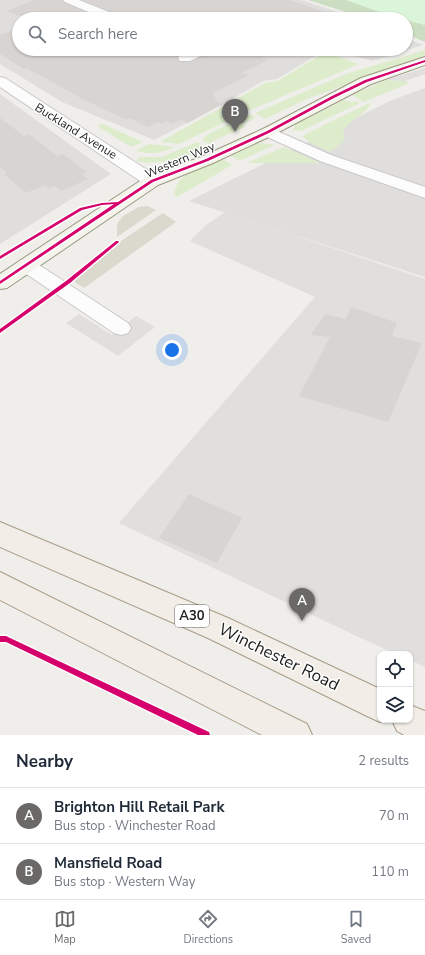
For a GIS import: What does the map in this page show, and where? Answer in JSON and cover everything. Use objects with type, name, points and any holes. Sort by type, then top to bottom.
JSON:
[{"type":"main road","name":"Winchester Road","points":[[0,534],[218,628],[377,705]]},
{"type":"main road","points":[[0,585],[296,735]]},
{"type":"main road","points":[[413,722],[425,728]]},
{"type":"street","points":[[69,0],[98,12]]},
{"type":"street","name":"Western Way","points":[[0,283],[152,181],[207,160],[268,132],[333,96],[366,81],[425,62]]},
{"type":"street","name":"Buckland Avenue","points":[[0,81],[88,139],[125,161],[152,181]]},
{"type":"street","points":[[268,132],[287,142],[341,165],[425,193]]},
{"type":"street","points":[[26,265],[121,328]]},
{"type":"shaded area","points":[[0,0],[301,0],[338,12],[12,12],[12,56],[315,56],[277,79],[263,81],[220,106],[154,140],[62,102],[0,64]]},
{"type":"shaded area","points":[[413,41],[423,45],[413,48]]},
{"type":"shaded area","points":[[355,56],[389,56],[373,61]]},
{"type":"shaded area","points":[[425,68],[425,74],[405,81],[386,80]]},
{"type":"shaded area","points":[[425,88],[425,277],[189,201],[392,100]]},
{"type":"shaded area","points":[[0,94],[111,174],[0,244]]},
{"type":"shaded area","points":[[147,206],[156,210],[117,237],[117,224],[123,216],[139,207]]},
{"type":"shaded area","points":[[225,212],[425,279],[425,667],[413,661],[413,651],[389,651],[119,523],[315,297],[190,241],[206,225]]},
{"type":"shaded area","points":[[163,213],[176,222],[84,288],[67,277]]},
{"type":"shaded area","points":[[79,314],[112,335],[136,316],[155,327],[118,356],[66,323]]},
{"type":"green space","points":[[308,0],[346,0],[381,12],[346,12]]},
{"type":"green space","points":[[346,0],[425,0],[425,25],[413,22],[413,12],[377,11]]},
{"type":"green space","points":[[413,22],[425,25],[425,42],[413,37]]},
{"type":"green space","points":[[425,50],[425,56],[307,99],[265,119],[255,113],[346,74],[405,56],[413,56],[413,54]]},
{"type":"green space","points":[[319,56],[336,56],[359,64],[248,111],[179,144],[160,142],[265,83],[278,81]]},
{"type":"green space","points":[[386,80],[405,81],[409,83],[364,102],[352,95]]},
{"type":"green space","points":[[344,100],[360,103],[301,131],[293,130],[296,124]]},
{"type":"green space","points":[[369,103],[370,105],[367,109],[343,130],[345,140],[330,152],[309,142],[302,136]]},
{"type":"green space","points":[[250,114],[256,118],[243,124],[245,127],[213,141],[213,143],[210,144],[203,141],[203,138],[208,134]]},
{"type":"green space","points":[[103,124],[143,142],[131,147],[97,126]]},
{"type":"green space","points":[[197,142],[206,147],[181,158],[164,162],[136,161],[139,157],[162,157]]},
{"type":"green space","points":[[262,143],[275,145],[239,161],[230,155],[246,146]]},
{"type":"green space","points":[[149,144],[175,147],[156,153],[146,153],[136,150]]},
{"type":"green space","points":[[284,147],[320,163],[246,163]]},
{"type":"green space","points":[[220,157],[232,165],[177,197],[174,194],[181,180],[192,170]]},
{"type":"building","points":[[34,0],[62,0],[64,3],[85,12],[12,13],[6,11]]},
{"type":"building","points":[[83,0],[289,0],[325,12],[113,12]]},
{"type":"building","points":[[12,31],[12,56],[178,56],[177,59],[180,62],[191,62],[204,56],[265,56],[261,58],[267,60],[242,73],[249,75],[213,93],[216,99],[215,100],[222,104],[188,123],[181,120],[172,124],[167,121],[162,124],[158,122],[147,127],[130,118],[126,120],[88,102],[27,68],[24,69],[0,54],[0,35]]},
{"type":"building","points":[[0,118],[24,136],[29,134],[57,156],[63,154],[87,172],[81,174],[88,179],[61,191],[55,186],[49,188],[45,185],[26,193],[4,174],[7,173],[0,167]]},
{"type":"building","points":[[351,307],[397,323],[392,336],[422,343],[388,422],[299,396],[330,337],[311,335],[325,314],[346,319]]},
{"type":"building","points":[[189,494],[242,518],[217,563],[159,538]]},
{"type":"cycle path","points":[[0,283],[152,181],[207,160],[268,132],[366,81],[425,61]]},
{"type":"cycle path","points":[[0,258],[81,209],[102,204],[118,203]]},
{"type":"cycle path","points":[[0,331],[68,282],[117,242]]},
{"type":"cycle path","points":[[0,639],[6,639],[206,735]]},
{"type":"place","name":"Mansfield Road","points":[[235,132]]},
{"type":"place","name":"Brighton Hill Retail Park","points":[[302,621]]}]
